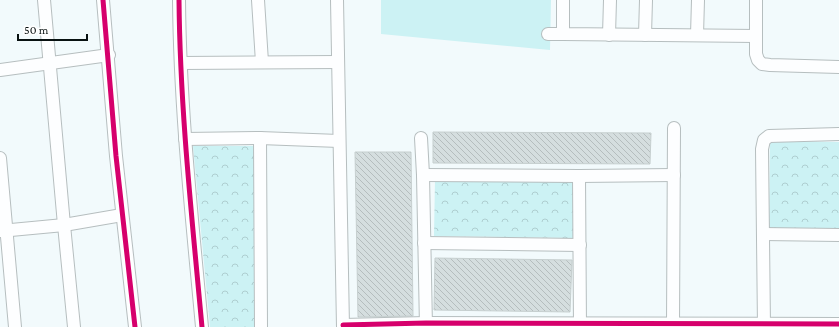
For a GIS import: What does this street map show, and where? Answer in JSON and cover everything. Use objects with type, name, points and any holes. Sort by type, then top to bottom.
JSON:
[{"type":"street","points":[[44,0],[74,327]]},
{"type":"street","points":[[103,0],[109,55],[116,156],[135,327]]},
{"type":"street","points":[[179,0],[180,64],[185,139],[202,327]]},
{"type":"street","points":[[258,0],[262,62]]},
{"type":"street","points":[[337,0],[343,326],[839,324]]},
{"type":"street","points":[[563,0],[563,34]]},
{"type":"street","points":[[609,34],[610,0]]},
{"type":"street","points":[[644,35],[646,0]]},
{"type":"street","points":[[697,35],[698,0]]},
{"type":"street","points":[[756,0],[756,54],[758,60],[762,64],[839,67]]},
{"type":"street","points":[[548,34],[756,36]]},
{"type":"street","points":[[0,70],[109,55]]},
{"type":"street","points":[[180,64],[338,62]]},
{"type":"street","points":[[673,325],[674,128]]},
{"type":"street","points":[[764,325],[762,149],[764,140],[769,136],[839,134]]},
{"type":"street","points":[[185,139],[260,138],[339,141]]},
{"type":"street","points":[[260,138],[261,327]]},
{"type":"street","points":[[421,138],[426,325]]},
{"type":"street","points":[[0,158],[3,231],[15,327]]},
{"type":"street","points":[[423,175],[674,175]]},
{"type":"street","points":[[579,176],[580,325]]},
{"type":"street","points":[[3,231],[122,215]]},
{"type":"street","points":[[763,234],[839,235]]},
{"type":"street","points":[[424,243],[580,246]]},
{"type":"green space","points":[[381,0],[551,0],[550,50],[381,34]]},
{"type":"green space","points":[[770,141],[839,142],[839,230],[769,229]]},
{"type":"green space","points":[[193,146],[256,146],[255,327],[210,327]]},
{"type":"green space","points":[[435,180],[574,181],[573,238],[434,236]]},
{"type":"building","points":[[433,132],[651,133],[650,164],[433,163]]},
{"type":"building","points":[[355,152],[411,152],[413,316],[358,317]]},
{"type":"building","points":[[435,258],[572,260],[570,312],[434,310]]},
{"type":"cycle path","points":[[103,0],[116,156],[135,327]]},
{"type":"cycle path","points":[[179,0],[184,123],[202,327]]},
{"type":"cycle path","points":[[343,325],[426,323],[839,324]]}]
